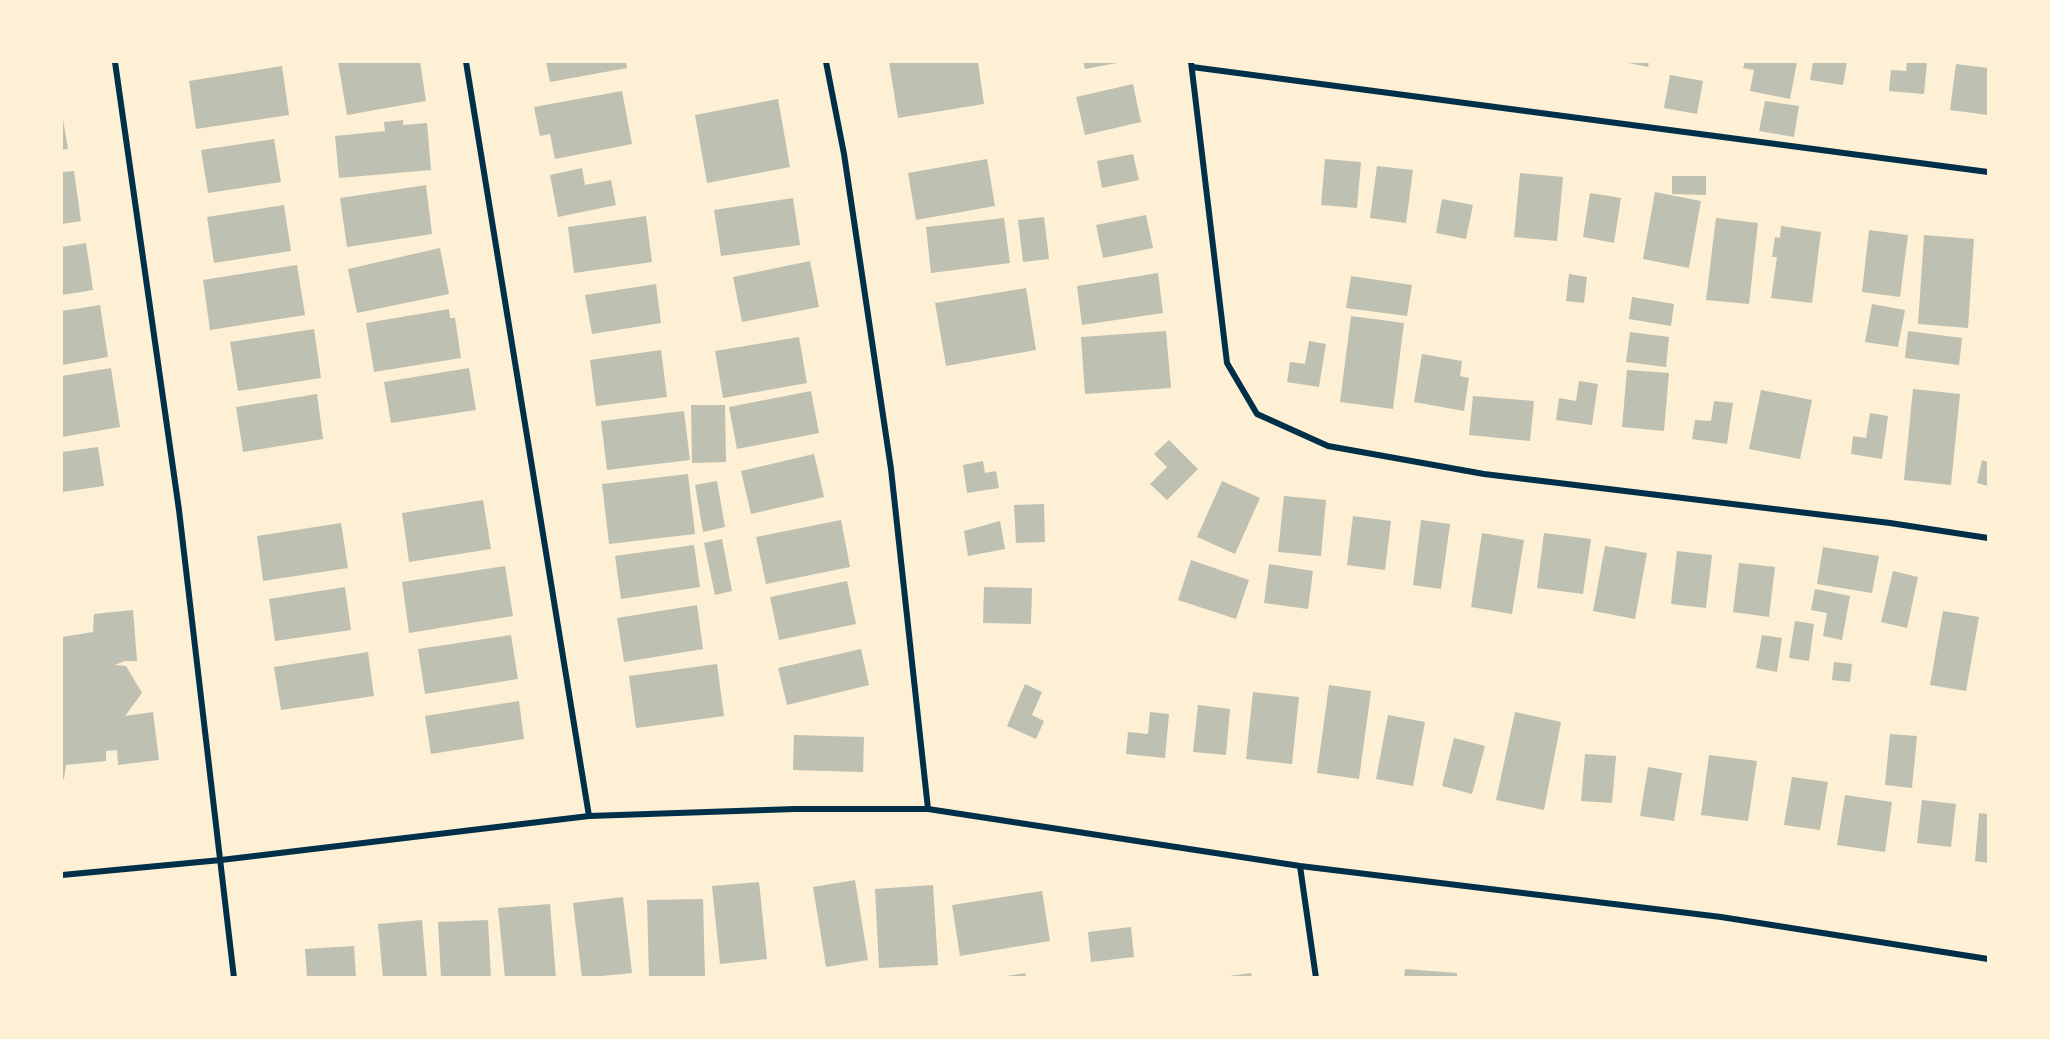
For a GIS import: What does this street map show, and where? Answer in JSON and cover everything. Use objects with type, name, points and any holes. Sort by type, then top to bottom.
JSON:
[{"type":"street","points":[[115,62],[179,510],[234,978]]},
{"type":"street","points":[[466,62],[589,816]]},
{"type":"street","points":[[826,62],[844,154],[891,469],[928,809]]},
{"type":"street","points":[[1989,172],[1191,64],[1227,363],[1257,414],[1328,446],[1484,474],[1890,523],[1989,538]]},
{"type":"street","points":[[62,875],[221,860],[589,816],[795,809],[928,809],[1300,866],[1721,917],[1989,959]]},
{"type":"street","points":[[1300,866],[1316,978]]},
{"type":"building","points":[[338,62],[420,62],[426,101],[347,115]]},
{"type":"building","points":[[546,62],[626,62],[627,68],[550,82]]},
{"type":"building","points":[[889,62],[978,62],[984,104],[898,118]]},
{"type":"building","points":[[1083,62],[1117,62],[1117,63],[1085,69]]},
{"type":"building","points":[[1624,62],[1649,62],[1648,67]]},
{"type":"building","points":[[1745,62],[1797,62],[1790,99],[1750,91],[1754,70],[1743,68]]},
{"type":"building","points":[[1813,62],[1847,62],[1843,85],[1810,80]]},
{"type":"building","points":[[1907,62],[1927,62],[1924,94],[1889,91],[1891,70],[1906,71]]},
{"type":"building","points":[[1956,64],[1988,68],[1988,115],[1950,110]]},
{"type":"building","points":[[282,66],[289,115],[196,129],[189,81]]},
{"type":"building","points":[[1670,75],[1703,81],[1697,114],[1664,108]]},
{"type":"building","points":[[1133,84],[1141,122],[1085,135],[1076,97]]},
{"type":"building","points":[[622,91],[632,144],[555,159],[550,134],[540,136],[534,107]]},
{"type":"building","points":[[778,99],[790,167],[707,183],[695,115]]},
{"type":"building","points":[[1765,101],[1799,106],[1794,137],[1759,131]]},
{"type":"building","points":[[62,113],[68,149],[62,150]]},
{"type":"building","points":[[403,120],[403,125],[427,123],[431,170],[339,178],[335,136],[385,131],[384,122]]},
{"type":"building","points":[[274,139],[281,182],[208,193],[201,150]]},
{"type":"building","points":[[1133,154],[1139,180],[1102,188],[1097,161]]},
{"type":"building","points":[[987,159],[995,206],[916,220],[908,173]]},
{"type":"building","points":[[1325,159],[1361,162],[1357,208],[1321,205]]},
{"type":"building","points":[[1377,166],[1413,170],[1406,223],[1370,218]]},
{"type":"building","points":[[582,168],[585,185],[611,180],[616,205],[558,217],[550,175]]},
{"type":"building","points":[[74,171],[81,221],[62,224],[62,172]]},
{"type":"building","points":[[1520,173],[1563,177],[1557,241],[1514,237]]},
{"type":"building","points":[[1672,176],[1706,176],[1706,195],[1672,194]]},
{"type":"building","points":[[426,185],[432,234],[347,247],[340,198]]},
{"type":"building","points":[[1655,192],[1701,201],[1689,268],[1643,259]]},
{"type":"building","points":[[1590,193],[1621,198],[1614,243],[1583,237]]},
{"type":"building","points":[[793,198],[800,245],[721,256],[714,210]]},
{"type":"building","points":[[1442,199],[1473,205],[1466,239],[1436,233]]},
{"type":"building","points":[[284,205],[291,251],[214,263],[207,217]]},
{"type":"building","points":[[1146,215],[1153,248],[1103,258],[1096,225]]},
{"type":"building","points":[[646,216],[652,262],[574,273],[568,227]]},
{"type":"building","points":[[1044,217],[1049,259],[1023,262],[1018,220]]},
{"type":"building","points":[[1004,218],[1010,263],[931,273],[926,227]]},
{"type":"building","points":[[1716,218],[1758,223],[1749,304],[1706,300]]},
{"type":"building","points":[[1781,226],[1821,232],[1812,303],[1771,298],[1777,257],[1772,257],[1775,237],[1780,238]]},
{"type":"building","points":[[1869,230],[1908,235],[1900,297],[1862,292]]},
{"type":"building","points":[[1924,235],[1974,239],[1968,328],[1918,324]]},
{"type":"building","points":[[86,243],[93,290],[62,295],[62,247]]},
{"type":"building","points":[[440,248],[449,294],[357,313],[348,269]]},
{"type":"building","points":[[810,261],[819,307],[742,322],[733,277]]},
{"type":"building","points":[[297,265],[305,315],[210,330],[203,280]]},
{"type":"building","points":[[1158,273],[1163,313],[1082,325],[1077,286]]},
{"type":"building","points":[[1569,274],[1587,277],[1584,303],[1566,301]]},
{"type":"building","points":[[1351,276],[1412,285],[1407,316],[1346,308]]},
{"type":"building","points":[[656,284],[661,323],[592,334],[585,295]]},
{"type":"building","points":[[1026,288],[1036,350],[946,366],[935,303]]},
{"type":"building","points":[[1632,297],[1674,304],[1671,326],[1629,319]]},
{"type":"building","points":[[1872,304],[1905,310],[1898,347],[1865,342]]},
{"type":"building","points":[[100,305],[108,357],[62,365],[62,311]]},
{"type":"building","points":[[449,309],[450,318],[455,318],[461,358],[374,372],[366,323]]},
{"type":"building","points":[[1351,316],[1404,323],[1393,409],[1340,402]]},
{"type":"building","points":[[314,329],[321,378],[238,391],[230,342]]},
{"type":"building","points":[[1166,331],[1171,388],[1085,394],[1081,337]]},
{"type":"building","points":[[1908,331],[1962,338],[1959,365],[1905,358]]},
{"type":"building","points":[[1630,332],[1669,337],[1666,367],[1626,362]]},
{"type":"building","points":[[799,337],[807,383],[723,398],[715,351]]},
{"type":"building","points":[[1309,341],[1326,344],[1319,387],[1287,382],[1290,362],[1305,364]]},
{"type":"building","points":[[661,350],[667,397],[596,406],[590,360]]},
{"type":"building","points":[[1422,354],[1462,361],[1460,376],[1469,378],[1464,411],[1414,402]]},
{"type":"building","points":[[111,368],[120,427],[62,437],[62,376]]},
{"type":"building","points":[[469,368],[476,410],[391,423],[384,382]]},
{"type":"building","points":[[1627,370],[1669,373],[1664,431],[1622,427]]},
{"type":"building","points":[[1579,381],[1598,384],[1592,425],[1556,420],[1559,398],[1576,401]]},
{"type":"building","points":[[1913,389],[1960,394],[1951,485],[1904,480]]},
{"type":"building","points":[[1761,390],[1812,400],[1800,459],[1749,449]]},
{"type":"building","points":[[811,391],[819,433],[737,449],[729,407]]},
{"type":"building","points":[[317,394],[323,439],[243,452],[236,407]]},
{"type":"building","points":[[1473,396],[1534,401],[1530,441],[1469,435]]},
{"type":"building","points":[[1714,401],[1733,403],[1727,444],[1692,439],[1695,420],[1711,421]]},
{"type":"building","points":[[691,405],[725,405],[726,462],[692,463]]},
{"type":"building","points":[[684,411],[690,460],[607,470],[601,421]]},
{"type":"building","points":[[1870,413],[1888,416],[1882,459],[1851,454],[1853,436],[1866,438]]},
{"type":"building","points":[[1169,440],[1198,469],[1167,500],[1150,484],[1167,467],[1154,454]]},
{"type":"building","points":[[98,447],[104,486],[62,492],[62,452]]},
{"type":"building","points":[[814,454],[824,497],[751,514],[741,471]]},
{"type":"building","points":[[1982,460],[1988,462],[1988,486],[1977,483]]},
{"type":"building","points":[[983,461],[985,473],[996,471],[999,488],[967,493],[963,465]]},
{"type":"building","points":[[688,474],[695,534],[609,544],[602,484]]},
{"type":"building","points":[[717,481],[725,527],[703,532],[695,485]]},
{"type":"building","points":[[1222,481],[1260,498],[1235,554],[1197,537]]},
{"type":"building","points":[[1284,496],[1326,500],[1321,556],[1278,552]]},
{"type":"building","points":[[483,500],[491,549],[409,562],[402,513]]},
{"type":"building","points":[[1044,504],[1045,542],[1016,543],[1014,505]]},
{"type":"building","points":[[1353,516],[1391,521],[1385,570],[1347,565]]},
{"type":"building","points":[[841,520],[850,567],[766,584],[756,537]]},
{"type":"building","points":[[1421,520],[1450,524],[1441,589],[1413,585]]},
{"type":"building","points":[[1000,521],[1005,549],[968,556],[964,531]]},
{"type":"building","points":[[341,523],[348,568],[263,581],[257,536]]},
{"type":"building","points":[[1482,533],[1524,540],[1512,614],[1471,607]]},
{"type":"building","points":[[1544,533],[1591,539],[1583,594],[1537,588]]},
{"type":"building","points":[[722,539],[732,591],[715,595],[704,543]]},
{"type":"building","points":[[694,545],[700,587],[621,599],[615,556]]},
{"type":"building","points":[[1605,546],[1647,553],[1635,619],[1593,611]]},
{"type":"building","points":[[1823,547],[1879,556],[1872,593],[1817,584]]},
{"type":"building","points":[[1677,551],[1712,555],[1706,608],[1671,604]]},
{"type":"building","points":[[1191,560],[1249,580],[1236,619],[1178,600]]},
{"type":"building","points":[[1739,563],[1775,567],[1769,617],[1733,612]]},
{"type":"building","points":[[1269,564],[1313,571],[1308,609],[1264,603]]},
{"type":"building","points":[[505,566],[513,616],[409,633],[402,582]]},
{"type":"building","points":[[1893,571],[1918,577],[1907,628],[1881,622]]},
{"type":"building","points":[[847,581],[856,624],[779,640],[770,597]]},
{"type":"building","points":[[345,587],[351,630],[275,641],[269,599]]},
{"type":"building","points":[[984,587],[1032,588],[1031,624],[983,623]]},
{"type":"building","points":[[1815,589],[1850,596],[1842,640],[1823,636],[1827,613],[1811,610]]},
{"type":"building","points":[[697,605],[703,649],[624,662],[617,618]]},
{"type":"building","points":[[133,610],[137,661],[125,661],[115,665],[126,666],[142,693],[125,716],[153,712],[159,760],[118,765],[117,750],[106,751],[106,761],[66,765],[62,780],[62,637],[93,632],[94,614]]},
{"type":"building","points":[[1943,611],[1979,617],[1966,691],[1930,685]]},
{"type":"building","points":[[1795,621],[1814,624],[1809,661],[1789,658]]},
{"type":"building","points":[[511,635],[518,679],[425,694],[418,649]]},
{"type":"building","points":[[1762,635],[1782,638],[1777,672],[1756,668]]},
{"type":"building","points":[[861,649],[869,685],[787,705],[778,668]]},
{"type":"building","points":[[368,652],[374,696],[281,710],[274,667]]},
{"type":"building","points":[[1834,662],[1852,664],[1850,682],[1832,680]]},
{"type":"building","points":[[717,664],[724,716],[636,728],[629,676]]},
{"type":"building","points":[[1025,684],[1042,692],[1032,715],[1044,721],[1036,739],[1007,726]]},
{"type":"building","points":[[1329,685],[1371,691],[1359,779],[1317,773]]},
{"type":"building","points":[[1253,692],[1299,697],[1292,764],[1246,759]]},
{"type":"building","points":[[519,701],[524,739],[431,754],[425,716]]},
{"type":"building","points":[[1198,705],[1230,709],[1226,755],[1193,752]]},
{"type":"building","points":[[1150,712],[1169,714],[1165,758],[1126,754],[1128,732],[1148,734]]},
{"type":"building","points":[[1515,712],[1561,722],[1544,810],[1496,800]]},
{"type":"building","points":[[1388,715],[1425,722],[1413,786],[1376,779]]},
{"type":"building","points":[[1890,734],[1917,736],[1912,788],[1885,785]]},
{"type":"building","points":[[794,735],[864,737],[863,772],[793,770]]},
{"type":"building","points":[[1454,738],[1485,746],[1472,794],[1442,786]]},
{"type":"building","points":[[1585,754],[1616,756],[1612,803],[1581,801]]},
{"type":"building","points":[[1709,755],[1757,761],[1748,821],[1701,815]]},
{"type":"building","points":[[1648,767],[1682,773],[1674,821],[1640,816]]},
{"type":"building","points":[[1792,777],[1828,782],[1820,830],[1784,825]]},
{"type":"building","points":[[1845,795],[1892,802],[1885,852],[1837,845]]},
{"type":"building","points":[[1922,800],[1956,804],[1951,847],[1917,843]]},
{"type":"building","points":[[1979,813],[1988,814],[1988,863],[1975,861]]},
{"type":"building","points":[[855,880],[868,960],[826,967],[813,887]]},
{"type":"building","points":[[759,882],[767,959],[720,964],[712,886]]},
{"type":"building","points":[[933,885],[938,965],[879,968],[875,889]]},
{"type":"building","points":[[1042,891],[1050,941],[960,956],[952,905]]},
{"type":"building","points":[[623,897],[632,973],[582,978],[573,903]]},
{"type":"building","points":[[703,899],[705,978],[649,978],[647,900]]},
{"type":"building","points":[[550,904],[556,978],[505,978],[498,908]]},
{"type":"building","points":[[422,920],[427,978],[383,978],[378,924]]},
{"type":"building","points":[[488,920],[491,978],[441,978],[438,922]]},
{"type":"building","points":[[1131,927],[1134,957],[1091,962],[1088,932]]},
{"type":"building","points":[[354,946],[356,978],[307,978],[305,949]]},
{"type":"building","points":[[1405,969],[1457,973],[1457,978],[1404,978]]},
{"type":"building","points":[[1025,973],[1026,978],[1007,978],[1007,976]]},
{"type":"building","points":[[1251,973],[1252,978],[1230,978],[1229,976]]}]
